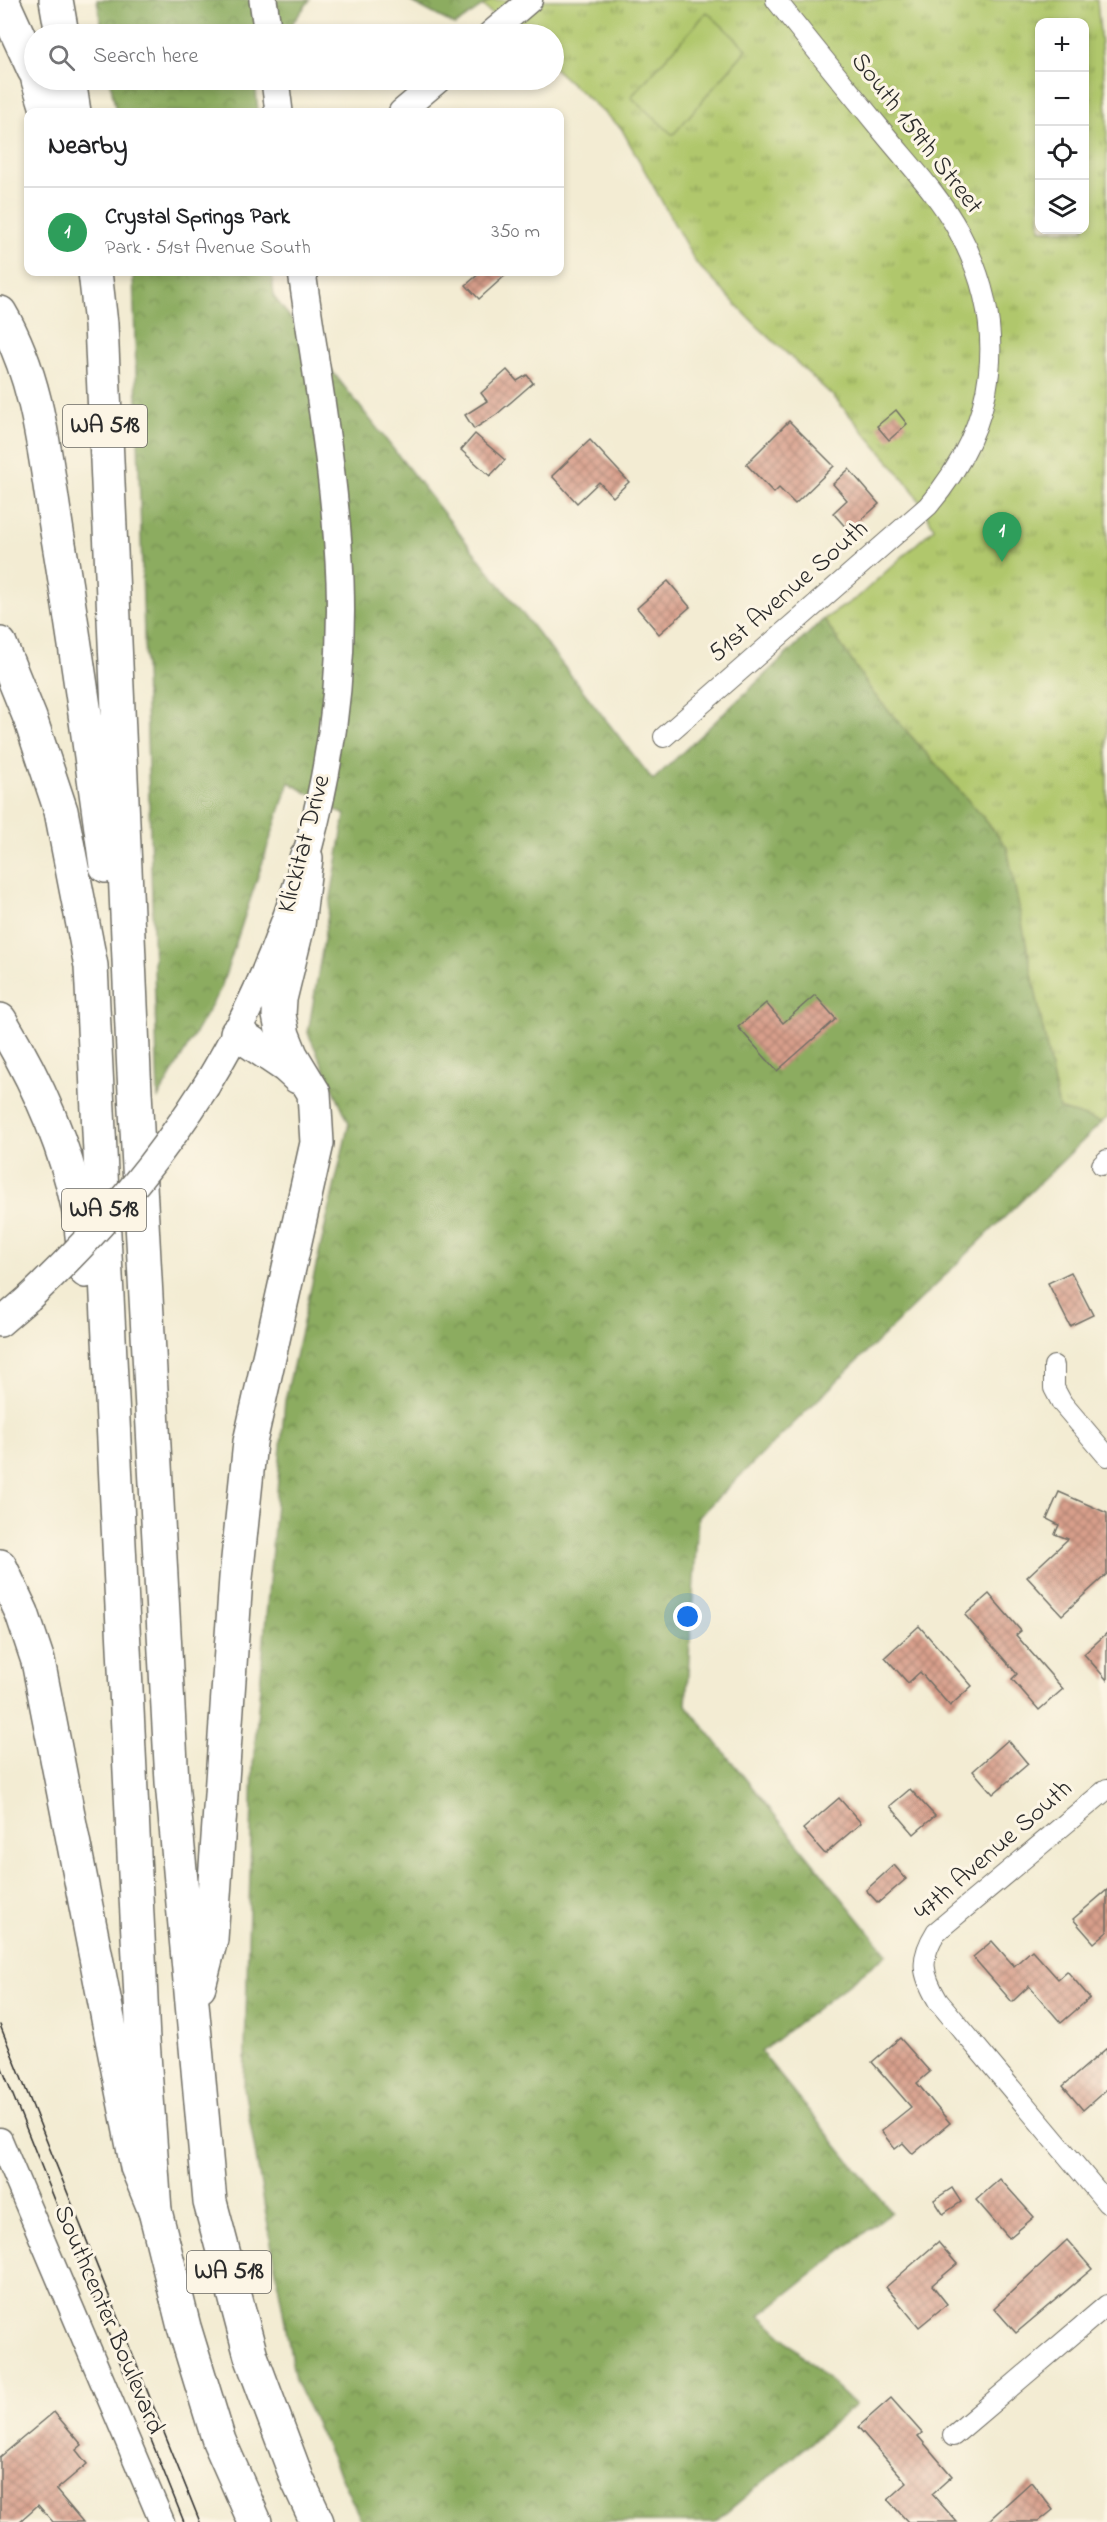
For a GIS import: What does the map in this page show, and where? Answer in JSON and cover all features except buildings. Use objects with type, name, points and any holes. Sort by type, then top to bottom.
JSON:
[{"type":"highway","points":[[2,0],[24,48]]},
{"type":"highway","points":[[56,0],[60,24]]},
{"type":"highway","points":[[41,90],[47,108]]},
{"type":"highway","points":[[71,90],[73,108]]},
{"type":"highway","name":"WA 518","points":[[89,276],[101,324],[134,1073],[172,1782],[210,2202],[251,2356],[298,2481],[317,2522]]},
{"type":"highway","points":[[95,276],[101,324]]},
{"type":"highway","points":[[0,313],[10,331],[36,399],[74,633],[134,1073]]},
{"type":"highway","name":"WA 518","points":[[0,644],[30,718],[61,812],[91,966],[130,1789],[143,2040],[155,2211],[184,2327],[219,2441],[255,2522]]},
{"type":"highway","points":[[193,2008],[211,1939],[236,1578],[250,1442],[317,1143],[314,1093],[282,1035],[279,1015],[280,999],[298,925],[306,858]]},
{"type":"highway","points":[[0,1020],[23,1058],[54,1126],[77,1206],[91,1304],[130,1789]]},
{"type":"highway","points":[[237,1033],[286,1066],[314,1093]]},
{"type":"highway","points":[[0,1566],[22,1613],[38,1661],[137,2167],[155,2211]]},
{"type":"main road","points":[[263,0],[267,24]]},
{"type":"main road","points":[[276,90],[278,108]]},
{"type":"main road","name":"Klickitat Drive","points":[[0,1323],[78,1250],[125,1198],[168,1144],[237,1033],[282,932],[306,858],[326,770],[333,718],[340,631],[340,584],[331,476],[303,276]]},
{"type":"street","points":[[502,24],[530,0]]},
{"type":"street","name":"South 159th Street","points":[[776,0],[932,193],[958,230],[978,271],[987,304],[991,346],[989,383],[973,438],[947,484]]},
{"type":"street","points":[[406,108],[427,90]]},
{"type":"street","name":"51st Avenue South","points":[[664,737],[920,513],[947,484]]},
{"type":"street","points":[[1054,1366],[1054,1388],[1062,1403],[1107,1456]]},
{"type":"street","name":"47th Avenue South","points":[[1107,1789],[936,1932],[928,1944],[924,1959],[926,1981],[938,2001],[1107,2204]]},
{"type":"street","name":"Southcenter Boulevard","points":[[0,2140],[162,2522]]},
{"type":"street","points":[[953,2436],[1107,2305]]},
{"type":"green space","points":[[97,0],[310,0],[292,24],[101,24]]},
{"type":"green space","points":[[408,0],[491,0],[453,24]]},
{"type":"green space","points":[[491,0],[1097,0],[1107,111],[1107,1118],[1102,1122],[1059,1109],[1007,847],[873,693],[824,619],[858,597],[934,528],[914,492],[834,397],[756,325],[696,263],[621,128],[564,77],[564,24],[504,24],[483,6]]},
{"type":"green space","points":[[707,12],[747,49],[673,135],[631,97]]},
{"type":"green space","points":[[112,90],[256,90],[258,108],[115,108]]},
{"type":"green space","points":[[133,276],[272,276],[274,297],[653,780],[824,619],[873,693],[1007,847],[1059,1109],[1102,1122],[698,1517],[686,1705],[887,1954],[761,2052],[891,2212],[760,2315],[855,2405],[715,2522],[362,2522],[295,2380],[244,2088],[253,1766],[285,1400],[349,1123],[308,1033],[345,815],[289,782],[221,988],[158,1098]]},
{"type":"tram line","points":[[0,2025],[200,2522]]},
{"type":"tram line","points":[[0,2063],[184,2522]]},
{"type":"place","name":"Crystal Springs Park","points":[[1002,562]]}]
